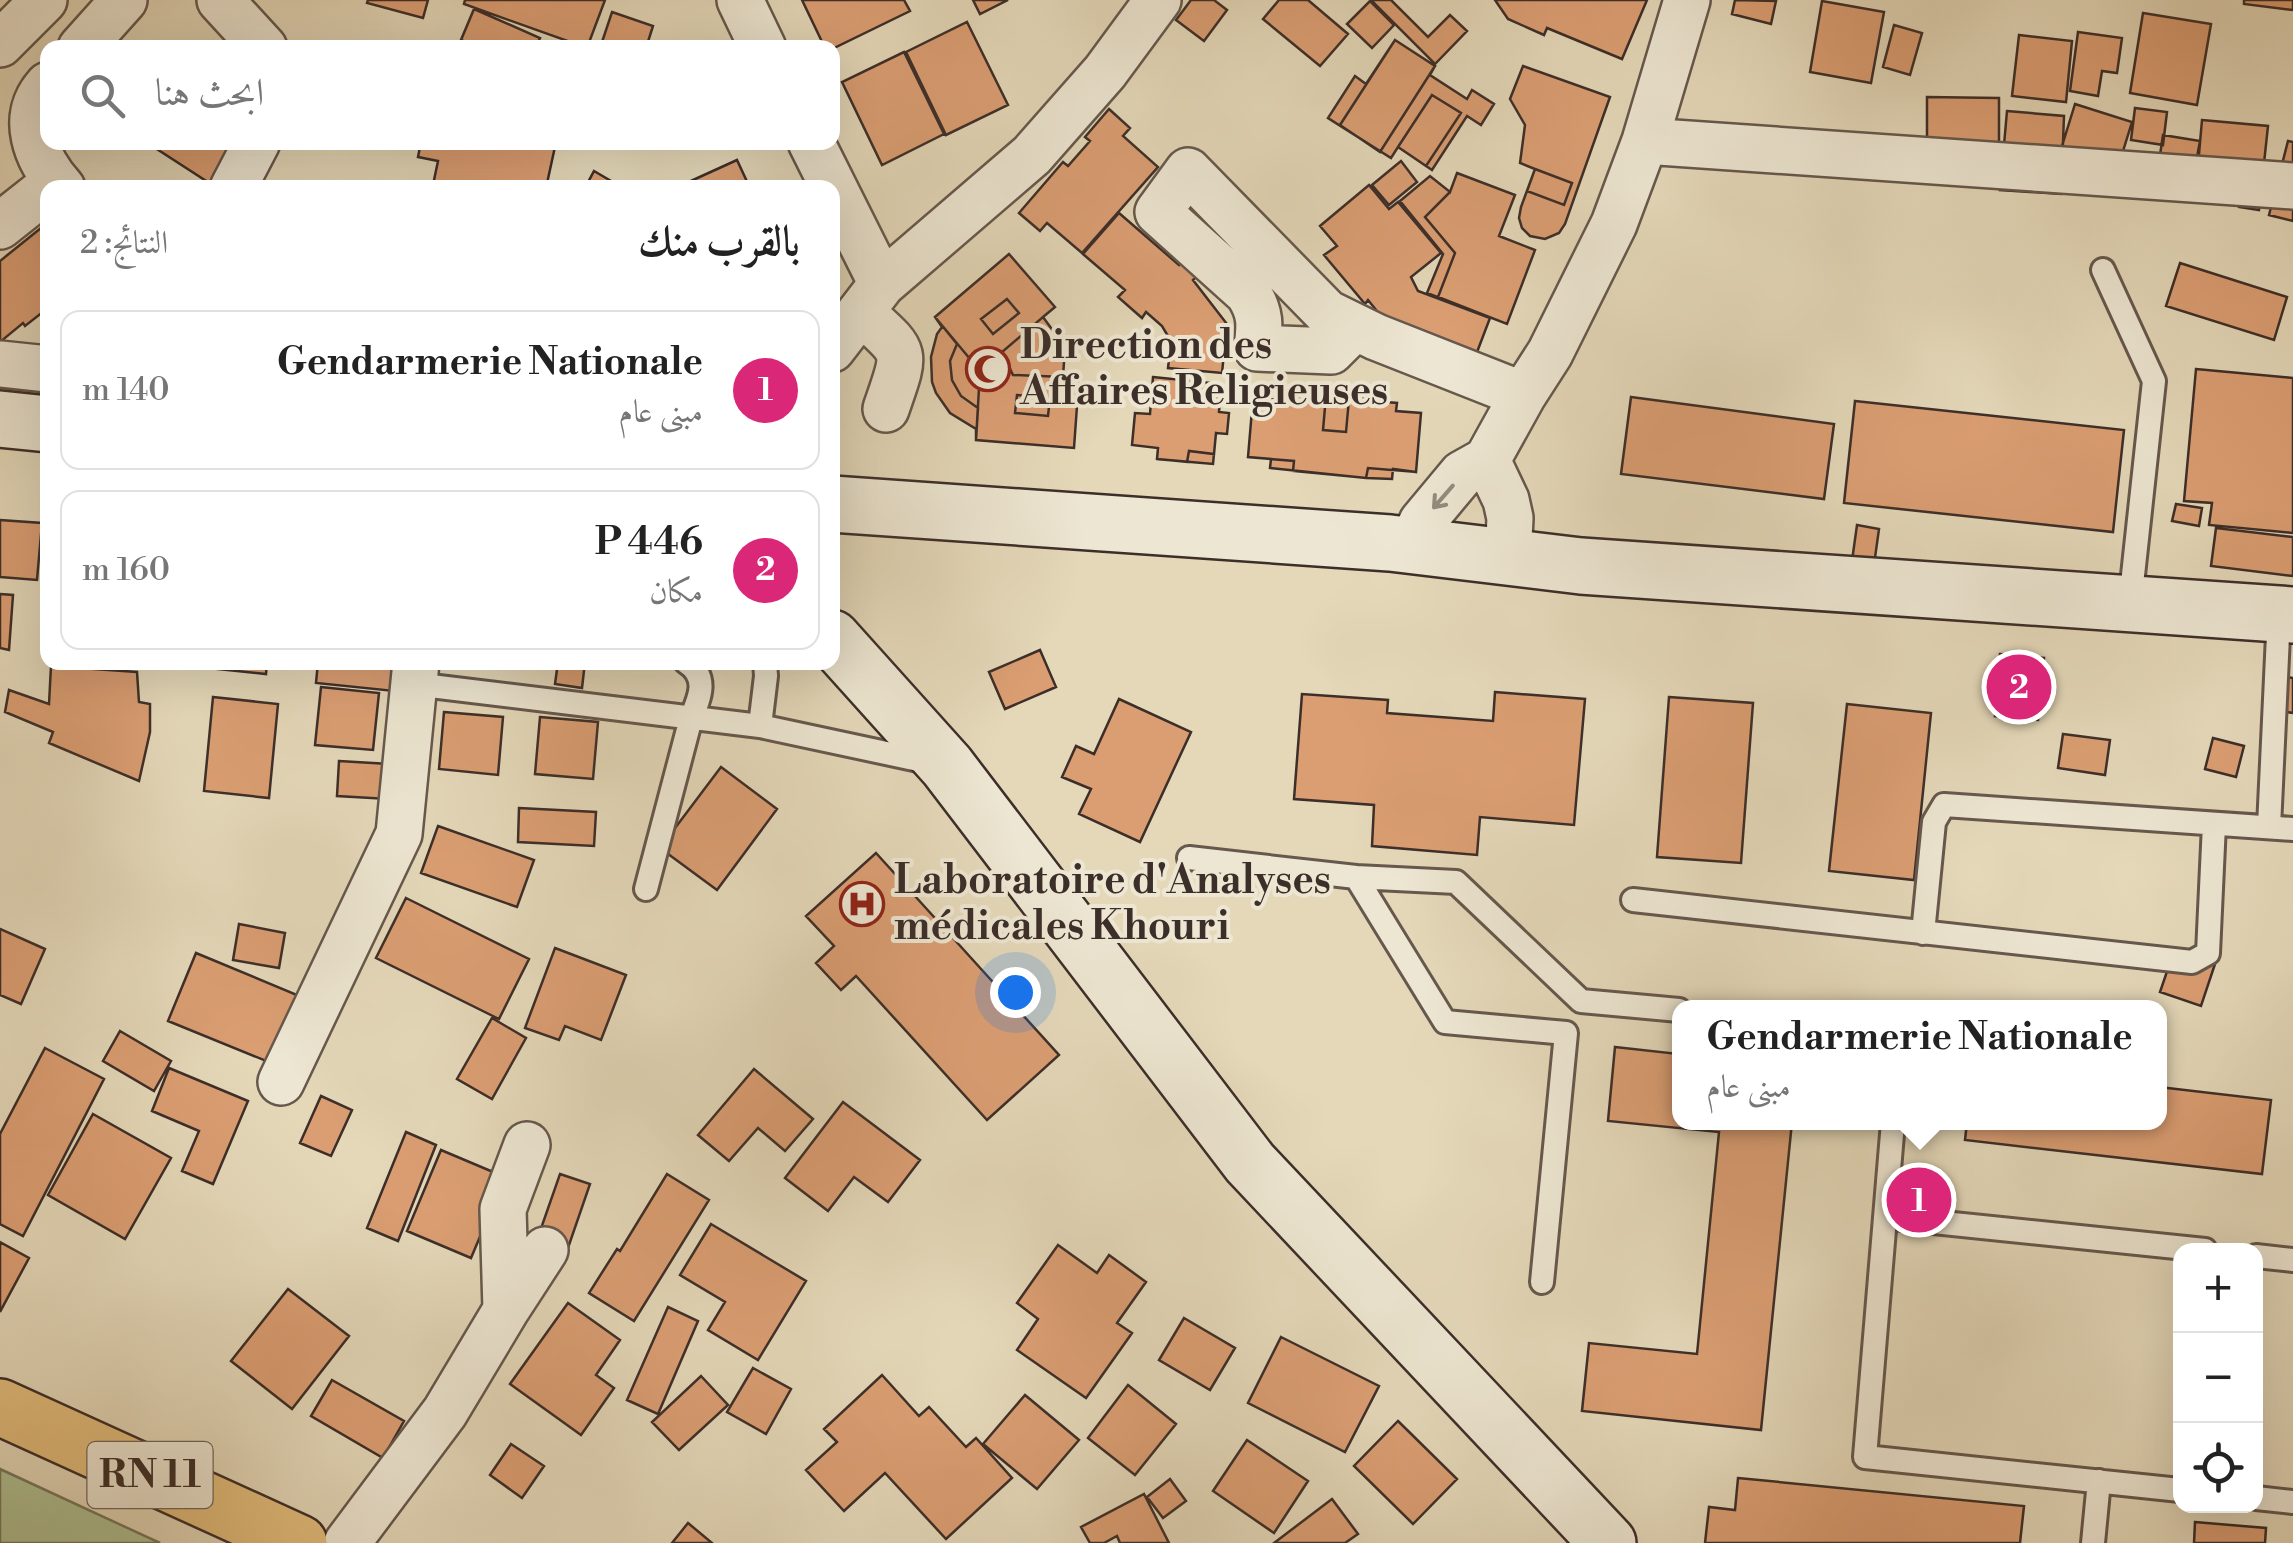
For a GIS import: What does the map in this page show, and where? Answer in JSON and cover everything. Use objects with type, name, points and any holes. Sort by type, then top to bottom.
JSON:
[{"type":"main road","points":[[0,419],[40,423]]},
{"type":"main road","points":[[840,505],[1410,546],[1508,559],[1929,592],[2286,614]]},
{"type":"main road","points":[[840,647],[948,766],[1250,1163],[1608,1543]]},
{"type":"main road","name":"RN 11","points":[[0,1407],[299,1543]]},
{"type":"street","points":[[0,44],[44,0]]},
{"type":"street","points":[[88,40],[124,0]]},
{"type":"street","points":[[220,0],[257,40]]},
{"type":"street","points":[[740,0],[760,40]]},
{"type":"street","points":[[1410,546],[1422,522],[1462,474],[1487,460],[1550,354],[1614,224],[1645,140],[1686,0]]},
{"type":"street","points":[[840,339],[871,298],[1032,154],[1105,72],[1156,2]]},
{"type":"street","points":[[40,94],[32,113],[16,127],[40,154],[51,180]]},
{"type":"street","points":[[1645,140],[2293,186]]},
{"type":"street","points":[[237,180],[254,150]]},
{"type":"street","points":[[814,150],[826,180]]},
{"type":"street","points":[[0,226],[40,196]]},
{"type":"street","points":[[840,217],[871,298],[900,354],[900,368],[886,409]]},
{"type":"street","points":[[1354,328],[1524,395]]},
{"type":"street","points":[[0,364],[40,368]]},
{"type":"street","points":[[1487,460],[1510,518],[1508,559]]},
{"type":"street","points":[[281,1082],[399,834],[415,673]]},
{"type":"street","points":[[506,1310],[503,1209],[528,1145]]},
{"type":"street","points":[[347,1543],[445,1412],[545,1250]]},
{"type":"lane","points":[[2102,270],[2154,382],[2130,603]]},
{"type":"lane","points":[[2269,827],[2286,614]]},
{"type":"lane","points":[[646,889],[702,694],[702,682],[695,670]]},
{"type":"lane","points":[[760,726],[765,670]]},
{"type":"lane","points":[[415,673],[760,726],[948,766]]},
{"type":"lane","points":[[1922,933],[1934,822],[1944,805],[2293,829]]},
{"type":"lane","points":[[1634,900],[2192,962],[2208,953],[2214,824]]},
{"type":"lane","points":[[1189,858],[1356,877],[1456,882],[1581,1001],[1672,1009]]},
{"type":"lane","points":[[1356,877],[1445,1022],[1566,1033]]},
{"type":"lane","points":[[1542,1282],[1566,1033],[1581,1001]]},
{"type":"lane","points":[[1892,1130],[1865,1456],[2173,1489]]},
{"type":"lane","points":[[1885,1218],[2173,1247]]},
{"type":"lane","points":[[2263,1257],[2293,1260]]},
{"type":"lane","points":[[2093,1543],[2099,1481]]},
{"type":"lane","points":[[2263,1499],[2293,1502]]},
{"type":"green space","points":[[0,1469],[160,1543],[0,1543]]},
{"type":"building","points":[[428,0],[423,18],[367,3]]},
{"type":"building","points":[[465,0],[605,0],[590,40],[565,40],[464,4]]},
{"type":"building","points":[[802,0],[904,0],[910,11],[840,45],[840,40],[821,40]]},
{"type":"building","points":[[973,0],[1008,0],[980,14]]},
{"type":"building","points":[[1191,0],[1214,0],[1227,10],[1204,41],[1176,20]]},
{"type":"building","points":[[1279,0],[1308,0],[1348,34],[1320,66],[1263,19]]},
{"type":"building","points":[[1371,0],[1391,0],[1428,37],[1450,15],[1467,31],[1435,64]]},
{"type":"building","points":[[1495,0],[1647,0],[1622,59],[1547,28],[1544,35],[1508,19]]},
{"type":"building","points":[[1735,0],[1776,1],[1771,24],[1732,14]]},
{"type":"building","points":[[2244,0],[2293,0],[2293,10],[2244,4]]},
{"type":"building","points":[[1370,1],[1394,25],[1372,48],[1347,24]]},
{"type":"building","points":[[1822,1],[1884,12],[1871,83],[1810,72]]},
{"type":"building","points":[[474,9],[540,38],[539,40],[461,40]]},
{"type":"building","points":[[612,12],[653,26],[649,40],[603,40]]},
{"type":"building","points":[[2143,13],[2211,24],[2197,105],[2130,93]]},
{"type":"building","points":[[967,22],[1008,105],[946,135],[906,52]]},
{"type":"building","points":[[1894,25],[1922,33],[1910,75],[1883,67]]},
{"type":"building","points":[[2078,32],[2122,38],[2117,73],[2102,71],[2098,96],[2070,91]]},
{"type":"building","points":[[2019,35],[2072,41],[2066,102],[2012,96]]},
{"type":"building","points":[[1395,40],[1435,66],[1380,152],[1340,125]]},
{"type":"building","points":[[1395,40],[1435,66],[1430,75],[1467,99],[1472,90],[1494,104],[1481,125],[1467,116],[1432,170],[1398,147],[1391,158],[1328,118],[1355,76],[1366,84]]},
{"type":"building","points":[[904,52],[944,134],[882,165],[842,82]]},
{"type":"building","points":[[1523,66],[1610,97],[1565,224],[1559,233],[1545,239],[1530,236],[1519,218],[1535,169],[1520,163],[1525,125],[1510,99]]},
{"type":"building","points":[[1432,95],[1461,113],[1426,166],[1398,147]]},
{"type":"building","points":[[1927,97],[1999,98],[1999,153],[1927,153]]},
{"type":"building","points":[[2075,104],[2132,122],[2119,164],[2062,146]]},
{"type":"building","points":[[2135,108],[2167,112],[2163,145],[2131,140]]},
{"type":"building","points":[[1109,109],[1130,128],[1123,136],[1158,167],[1082,253],[1047,223],[1040,231],[1019,213],[1063,162],[1068,166],[1090,141],[1085,137]]},
{"type":"building","points":[[2007,111],[2064,116],[2061,194],[2000,190]]},
{"type":"building","points":[[2202,120],[2268,126],[2259,210],[2239,207],[2241,182],[2197,177]]},
{"type":"building","points":[[2163,135],[2200,141],[2189,200],[2154,195]]},
{"type":"building","points":[[2288,141],[2293,142],[2293,221],[2269,215]]},
{"type":"building","points":[[158,150],[237,150],[218,180],[205,180]]},
{"type":"building","points":[[419,150],[554,150],[548,180],[434,180],[438,161],[418,157]]},
{"type":"building","points":[[737,160],[746,180],[693,180]]},
{"type":"building","points":[[1401,161],[1417,182],[1389,205],[1372,185]]},
{"type":"building","points":[[1535,169],[1572,183],[1564,205],[1527,191]]},
{"type":"building","points":[[594,171],[609,180],[589,180]]},
{"type":"building","points":[[1457,173],[1515,195],[1499,236],[1535,250],[1507,324],[1438,297],[1455,253],[1425,217],[1450,192]]},
{"type":"building","points":[[1457,173],[1515,195],[1499,236],[1535,250],[1507,324],[1427,293],[1443,254],[1400,201],[1430,176],[1450,192]]},
{"type":"building","points":[[1369,185],[1389,209],[1398,202],[1441,253],[1411,277],[1418,291],[1490,318],[1474,360],[1389,326],[1324,255],[1337,246],[1320,226]]},
{"type":"building","points":[[1119,213],[1196,277],[1193,280],[1227,324],[1222,373],[1168,368],[1171,341],[1162,326],[1146,312],[1142,318],[1118,297],[1125,290],[1083,254]]},
{"type":"building","points":[[40,229],[40,314],[0,342],[0,261]]},
{"type":"building","points":[[1009,254],[1055,307],[1043,317],[1059,339],[1063,377],[1079,378],[1074,448],[976,440],[980,371],[935,317]]},
{"type":"building","points":[[1009,254],[1055,307],[1043,317],[1059,339],[1063,377],[1079,378],[1074,448],[976,440],[978,408],[961,396],[952,380],[950,361],[957,344],[935,317]]},
{"type":"building","points":[[1009,254],[1055,307],[1043,317],[1059,339],[1063,377],[1079,378],[1074,448],[976,440],[976,429],[950,413],[932,382],[931,357],[942,327],[935,317]]},
{"type":"building","points":[[2180,263],[2287,297],[2274,340],[2166,306]]},
{"type":"building","points":[[1007,299],[1019,313],[993,334],[981,319]]},
{"type":"building","points":[[1043,317],[1059,339],[1063,377],[1013,375],[1002,352]]},
{"type":"building","points":[[2196,369],[2293,378],[2293,533],[2209,525],[2212,503],[2184,501]]},
{"type":"building","points":[[1153,377],[1221,384],[1219,412],[1229,413],[1227,434],[1216,433],[1213,464],[1157,459],[1158,448],[1132,445],[1135,413],[1150,414]]},
{"type":"building","points":[[1153,377],[1221,384],[1219,412],[1229,413],[1227,434],[1216,433],[1214,454],[1189,451],[1187,462],[1157,459],[1158,448],[1132,445],[1135,413],[1150,414]]},
{"type":"building","points":[[1302,391],[1349,399],[1350,395],[1374,397],[1373,401],[1397,403],[1396,411],[1421,413],[1416,472],[1393,469],[1392,479],[1366,478],[1270,468],[1271,459],[1248,457],[1253,398],[1278,400],[1279,393]]},
{"type":"building","points":[[1302,391],[1349,399],[1350,395],[1374,397],[1373,401],[1397,403],[1396,411],[1421,413],[1416,472],[1368,468],[1366,478],[1293,471],[1294,461],[1248,457],[1253,398],[1278,400],[1279,393]]},
{"type":"building","points":[[1017,395],[1050,398],[1048,416],[1015,413]]},
{"type":"building","points":[[1326,396],[1349,399],[1346,432],[1323,430]]},
{"type":"building","points":[[1631,397],[1834,424],[1824,499],[1621,474]]},
{"type":"building","points":[[1855,401],[2124,430],[2113,532],[1844,503]]},
{"type":"building","points":[[2176,504],[2202,508],[2199,526],[2172,521]]},
{"type":"building","points":[[0,520],[40,523],[37,580],[0,577]]},
{"type":"building","points":[[1857,525],[1879,529],[1873,572],[1851,568]]},
{"type":"building","points":[[2216,528],[2293,537],[2293,576],[2211,566]]},
{"type":"building","points":[[0,594],[13,595],[9,650],[0,648]]},
{"type":"building","points":[[1040,650],[1056,687],[1005,709],[989,672]]},
{"type":"building","points":[[2000,654],[2044,658],[2038,720],[1995,716]]},
{"type":"building","points":[[51,670],[137,672],[139,702],[150,704],[150,732],[139,781],[49,743],[53,732],[5,712],[9,690],[49,704]]},
{"type":"building","points":[[228,670],[266,670],[266,674]]},
{"type":"building","points":[[317,670],[396,670],[394,691],[316,683]]},
{"type":"building","points":[[557,670],[584,670],[582,688],[555,684]]},
{"type":"building","points":[[2273,675],[2293,678],[2293,713],[2268,709]]},
{"type":"building","points":[[321,687],[379,693],[373,750],[315,745]]},
{"type":"building","points":[[1495,692],[1585,699],[1574,825],[1480,817],[1477,855],[1372,846],[1374,805],[1294,799],[1302,694],[1388,700],[1387,713],[1493,721]]},
{"type":"building","points":[[213,697],[278,704],[269,798],[204,791]]},
{"type":"building","points":[[1669,697],[1753,703],[1741,863],[1657,857]]},
{"type":"building","points":[[1119,699],[1191,732],[1140,842],[1079,814],[1091,789],[1062,777],[1076,746],[1094,754]]},
{"type":"building","points":[[1847,704],[1931,713],[1914,880],[1829,871]]},
{"type":"building","points":[[444,712],[503,717],[498,775],[439,769]]},
{"type":"building","points":[[540,717],[598,722],[593,779],[535,774]]},
{"type":"building","points":[[2063,734],[2110,740],[2105,775],[2058,768]]},
{"type":"building","points":[[2213,738],[2244,746],[2236,777],[2205,769]]},
{"type":"building","points":[[339,761],[389,764],[388,799],[337,796]]},
{"type":"building","points":[[721,767],[777,809],[717,890],[660,848]]},
{"type":"building","points":[[519,808],[596,812],[594,846],[518,842]]},
{"type":"building","points":[[438,826],[534,860],[517,907],[421,873]]},
{"type":"building","points":[[876,853],[1059,1055],[987,1120],[856,976],[841,990],[816,963],[834,946],[806,916]]},
{"type":"building","points":[[406,898],[529,959],[499,1019],[376,958]]},
{"type":"building","points":[[239,924],[285,933],[279,968],[233,960]]},
{"type":"building","points":[[0,929],[45,949],[21,1004],[0,995]]},
{"type":"building","points":[[555,948],[626,975],[601,1040],[565,1026],[559,1040],[525,1028]]},
{"type":"building","points":[[2175,948],[2216,961],[2201,1006],[2160,992]]},
{"type":"building","points":[[196,953],[321,1005],[281,1067],[168,1021]]},
{"type":"building","points":[[492,1018],[526,1038],[492,1099],[457,1079]]},
{"type":"building","points":[[120,1031],[171,1061],[154,1091],[103,1061]]},
{"type":"building","points":[[1615,1047],[1672,1053],[1672,1127],[1608,1121]]},
{"type":"building","points":[[45,1048],[104,1079],[23,1236],[0,1224],[0,1134]]},
{"type":"building","points":[[169,1068],[248,1101],[213,1184],[182,1171],[199,1131],[152,1111]]},
{"type":"building","points":[[754,1069],[813,1119],[785,1151],[758,1128],[729,1161],[698,1135]]},
{"type":"building","points":[[2167,1088],[2271,1100],[2262,1174],[1965,1140],[1966,1130],[2167,1130]]},
{"type":"building","points":[[321,1096],[352,1110],[331,1156],[300,1143]]},
{"type":"building","points":[[843,1102],[920,1160],[888,1202],[854,1177],[828,1211],[785,1178]]},
{"type":"building","points":[[93,1114],[171,1158],[125,1239],[48,1195]]},
{"type":"building","points":[[1699,1130],[1791,1130],[1761,1430],[1582,1411],[1589,1343],[1697,1354],[1719,1132]]},
{"type":"building","points":[[406,1132],[436,1145],[398,1241],[367,1228]]},
{"type":"building","points":[[441,1150],[505,1177],[471,1258],[407,1231]]},
{"type":"building","points":[[560,1174],[590,1184],[568,1248],[538,1237]]},
{"type":"building","points":[[667,1174],[709,1200],[634,1321],[589,1293]]},
{"type":"building","points":[[711,1224],[806,1281],[758,1360],[708,1330],[725,1302],[680,1275]]},
{"type":"building","points":[[0,1242],[29,1258],[0,1312]]},
{"type":"building","points":[[1058,1245],[1097,1273],[1109,1255],[1146,1282],[1117,1323],[1132,1333],[1086,1398],[1017,1350],[1038,1319],[1017,1303]]},
{"type":"building","points":[[288,1289],[349,1336],[292,1409],[231,1361]]},
{"type":"building","points":[[568,1303],[620,1340],[596,1375],[614,1388],[581,1435],[510,1384]]},
{"type":"building","points":[[668,1307],[698,1321],[658,1414],[627,1400]]},
{"type":"building","points":[[1184,1318],[1235,1348],[1210,1390],[1159,1360]]},
{"type":"building","points":[[1281,1337],[1379,1386],[1345,1452],[1248,1403]]},
{"type":"building","points":[[753,1368],[791,1389],[766,1434],[727,1412]]},
{"type":"building","points":[[882,1375],[919,1416],[929,1407],[966,1447],[976,1438],[1012,1478],[946,1539],[885,1473],[844,1511],[806,1470],[837,1442],[824,1429]]},
{"type":"building","points":[[701,1376],[728,1405],[679,1450],[652,1422]]},
{"type":"building","points":[[332,1380],[404,1421],[383,1458],[311,1416]]},
{"type":"building","points":[[1128,1385],[1176,1424],[1135,1475],[1088,1438]]},
{"type":"building","points":[[1025,1395],[1079,1440],[1037,1489],[983,1444]]},
{"type":"building","points":[[1398,1421],[1457,1479],[1413,1524],[1354,1466]]},
{"type":"building","points":[[1247,1440],[1308,1481],[1274,1533],[1213,1491]]},
{"type":"building","points":[[511,1444],[544,1466],[522,1498],[490,1475]]},
{"type":"building","points":[[1738,1478],[2024,1506],[2020,1543],[1705,1543],[1709,1507],[1735,1510]]},
{"type":"building","points":[[1170,1479],[1186,1501],[1163,1518],[1147,1497]]},
{"type":"building","points":[[1144,1494],[1169,1543],[1120,1543],[1117,1536],[1104,1543],[1090,1543],[1081,1527]]},
{"type":"building","points":[[1332,1499],[1358,1534],[1345,1543],[1274,1543]]},
{"type":"building","points":[[2195,1522],[2266,1528],[2265,1543],[2194,1543]]},
{"type":"building","points":[[688,1523],[712,1543],[672,1543]]},
{"type":"place","name":"Direction des Affaires Religieuses","points":[[988,369]]},
{"type":"place","name":"P 446","points":[[2019,687]]},
{"type":"place","name":"Laboratoire d'Analyses médicales Khouri","points":[[862,904]]},
{"type":"place","name":"Gendarmerie Nationale","points":[[1919,1200]]}]
